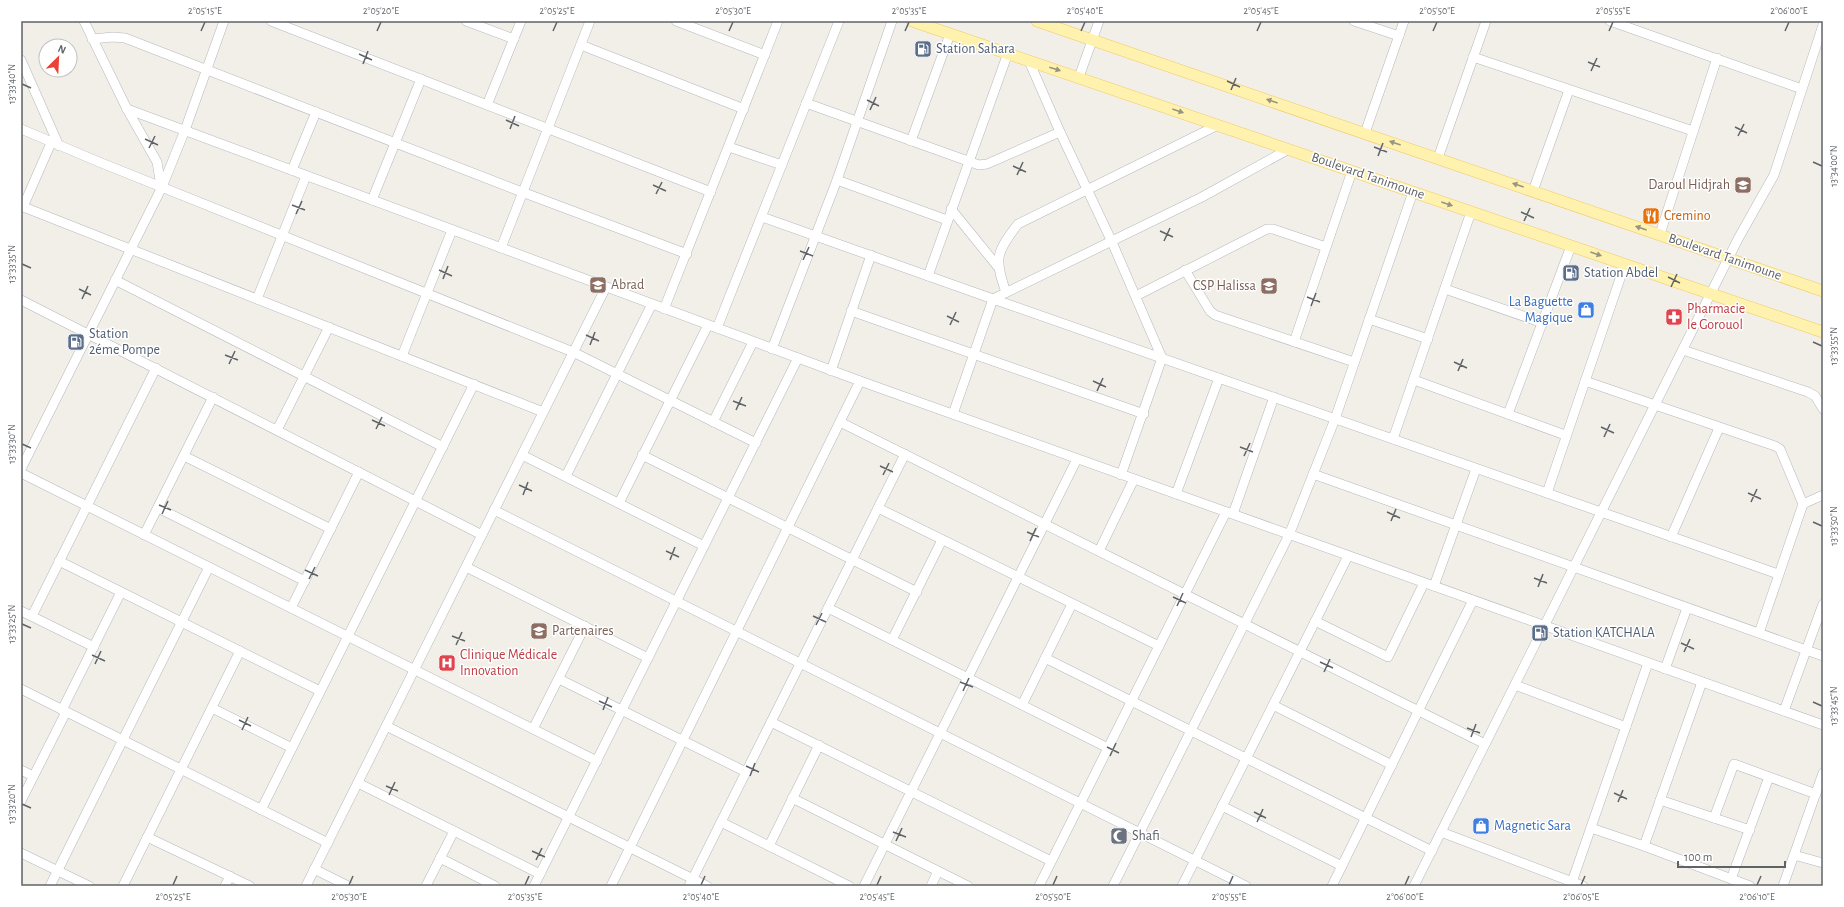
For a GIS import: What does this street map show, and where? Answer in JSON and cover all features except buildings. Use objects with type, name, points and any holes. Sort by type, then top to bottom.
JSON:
[{"type":"main road","name":"Boulevard Tanimoune","points":[[912,21],[1823,332]]},
{"type":"main road","name":"Boulevard Tanimoune","points":[[1037,21],[1823,291]]},
{"type":"street","points":[[84,21],[127,109],[157,162],[162,187]]},
{"type":"street","points":[[21,469],[162,187],[185,130],[224,21]]},
{"type":"street","points":[[271,21],[289,24],[421,79],[711,192]]},
{"type":"street","points":[[466,21],[514,39]]},
{"type":"street","points":[[487,105],[521,21]]},
{"type":"street","points":[[501,248],[590,21]]},
{"type":"street","points":[[676,21],[765,55]]},
{"type":"street","points":[[664,309],[778,21]]},
{"type":"street","points":[[717,328],[839,21]]},
{"type":"street","points":[[772,349],[837,180],[892,21]]},
{"type":"street","points":[[1079,77],[1099,21]]},
{"type":"street","points":[[1354,21],[1399,36]]},
{"type":"street","points":[[1365,133],[1404,21]]},
{"type":"street","points":[[1438,158],[1486,21]]},
{"type":"street","points":[[1610,21],[1802,89]]},
{"type":"street","points":[[1414,886],[1711,294],[1774,175],[1823,25]]},
{"type":"street","points":[[911,142],[950,34]]},
{"type":"street","points":[[92,39],[113,37],[125,38],[522,192],[687,254]]},
{"type":"street","points":[[581,45],[744,109]]},
{"type":"street","points":[[928,276],[1008,53]]},
{"type":"street","points":[[1473,56],[1569,90],[1693,131]]},
{"type":"street","points":[[1660,234],[1717,58]]},
{"type":"street","points":[[21,60],[55,144]]},
{"type":"street","points":[[1029,61],[1086,189],[1112,242],[1162,358],[1144,414],[1121,475]]},
{"type":"street","points":[[372,200],[421,79]]},
{"type":"street","points":[[1533,191],[1569,90]]},
{"type":"street","points":[[806,103],[978,165],[987,164],[1060,132]]},
{"type":"street","points":[[127,109],[831,371],[1823,725]]},
{"type":"street","points":[[292,170],[316,112]]},
{"type":"street","points":[[1006,292],[998,267],[998,259],[1003,246],[1018,224],[1086,189],[1218,125]]},
{"type":"street","points":[[21,129],[283,236],[574,352],[756,443]]},
{"type":"street","points":[[55,144],[22,206],[130,250],[543,412]]},
{"type":"street","points":[[729,147],[782,165]]},
{"type":"street","points":[[953,414],[993,300],[1006,292],[1112,242],[1202,197],[1289,149]]},
{"type":"street","points":[[1294,342],[1352,171]]},
{"type":"street","points":[[257,299],[306,176]]},
{"type":"street","points":[[837,180],[947,220]]},
{"type":"street","points":[[1113,886],[1289,534],[1335,419],[1413,192]]},
{"type":"street","points":[[951,209],[998,267]]},
{"type":"street","points":[[1393,439],[1471,212]]},
{"type":"street","points":[[762,217],[993,300],[1778,574]]},
{"type":"street","points":[[1136,296],[1270,228],[1326,247]]},
{"type":"street","points":[[402,356],[452,230]]},
{"type":"street","points":[[1508,414],[1571,246]]},
{"type":"street","points":[[831,371],[870,255]]},
{"type":"street","points":[[1547,493],[1565,435],[1626,264]]},
{"type":"street","points":[[1185,270],[1213,314],[1354,362]]},
{"type":"street","points":[[115,280],[443,447]]},
{"type":"street","points":[[306,886],[606,287]]},
{"type":"street","points":[[1445,289],[1543,323]]},
{"type":"street","points":[[22,302],[156,368],[482,535]]},
{"type":"street","points":[[566,476],[652,304]]},
{"type":"street","points":[[852,311],[1144,414]]},
{"type":"street","points":[[1369,319],[1428,339]]},
{"type":"street","points":[[618,503],[708,325]]},
{"type":"street","points":[[277,430],[329,327]]},
{"type":"street","points":[[713,422],[753,342]]},
{"type":"street","points":[[1683,350],[1808,392],[1815,396],[1823,409]]},
{"type":"street","points":[[534,886],[798,358]]},
{"type":"street","points":[[32,616],[156,368]]},
{"type":"street","points":[[1176,494],[1219,378]]},
{"type":"street","points":[[1414,380],[1565,435]]},
{"type":"street","points":[[611,886],[860,381]]},
{"type":"street","points":[[1585,381],[1778,447],[1803,504],[1759,633]]},
{"type":"street","points":[[261,810],[474,384]]},
{"type":"street","points":[[144,535],[213,397]]},
{"type":"street","points":[[1039,886],[1185,594],[1229,513],[1274,397]]},
{"type":"street","points":[[840,422],[1485,744]]},
{"type":"street","points":[[1671,537],[1719,428]]},
{"type":"street","points":[[691,882],[905,454]]},
{"type":"street","points":[[522,455],[704,546]]},
{"type":"street","points":[[642,455],[916,592]]},
{"type":"street","points":[[184,456],[331,529]]},
{"type":"street","points":[[864,886],[1077,459]]},
{"type":"street","points":[[1434,586],[1476,469]]},
{"type":"street","points":[[291,608],[359,472]]},
{"type":"street","points":[[21,474],[597,761]]},
{"type":"street","points":[[1313,474],[1823,656]]},
{"type":"street","points":[[1099,551],[1134,479]]},
{"type":"street","points":[[1803,504],[1823,495]]},
{"type":"street","points":[[158,508],[305,581]]},
{"type":"street","points":[[878,508],[1159,646]]},
{"type":"street","points":[[494,510],[1246,886]]},
{"type":"street","points":[[892,640],[942,540]]},
{"type":"street","points":[[1182,886],[1348,556]]},
{"type":"street","points":[[59,561],[320,691]]},
{"type":"street","points":[[50,886],[209,567]]},
{"type":"street","points":[[466,567],[648,658]]},
{"type":"street","points":[[1315,620],[1388,657],[1424,583]]},
{"type":"street","points":[[21,801],[121,592]]},
{"type":"street","points":[[1332,886],[1420,711],[1473,600]]},
{"type":"street","points":[[1022,705],[1072,604]]},
{"type":"street","points":[[1784,712],[1823,604]]},
{"type":"street","points":[[828,608],[1108,748]]},
{"type":"street","points":[[1665,669],[1687,608]]},
{"type":"street","points":[[21,611],[94,647]]},
{"type":"street","points":[[533,729],[585,626]]},
{"type":"street","points":[[123,886],[240,651]]},
{"type":"street","points":[[1045,658],[1432,851]]},
{"type":"street","points":[[1572,882],[1648,663]]},
{"type":"street","points":[[558,679],[746,772]]},
{"type":"street","points":[[1644,846],[1702,682]]},
{"type":"street","points":[[1515,685],[1626,727]]},
{"type":"street","points":[[21,690],[328,843]]},
{"type":"street","points":[[1273,705],[1392,765]]},
{"type":"street","points":[[212,708],[292,748]]},
{"type":"street","points":[[772,722],[1051,861]]},
{"type":"street","points":[[386,726],[630,848],[691,882],[707,886]]},
{"type":"street","points":[[769,846],[819,745]]},
{"type":"street","points":[[1714,818],[1734,764],[1816,794]]},
{"type":"street","points":[[21,770],[34,776]]},
{"type":"street","points":[[1783,886],[1823,773]]},
{"type":"street","points":[[1731,879],[1769,777]]},
{"type":"street","points":[[358,783],[540,874]]},
{"type":"street","points":[[792,798],[968,886]]},
{"type":"street","points":[[1660,800],[1750,830]]},
{"type":"street","points":[[1222,806],[1342,866]]},
{"type":"street","points":[[721,822],[849,886]]},
{"type":"street","points":[[1590,828],[1644,846],[1750,886]]},
{"type":"street","points":[[426,886],[454,831]]},
{"type":"street","points":[[1441,832],[1583,886]]},
{"type":"street","points":[[147,837],[250,886]]},
{"type":"street","points":[[21,853],[89,886]]},
{"type":"street","points":[[1794,855],[1823,863]]},
{"type":"street","points":[[440,858],[495,886]]},
{"type":"street","points":[[314,869],[348,886]]},
{"type":"street","points":[[931,886],[938,871]]},
{"type":"street","points":[[225,886],[230,876]]},
{"type":"place","name":"Station Sahara","points":[[923,49]]},
{"type":"place","name":"Daroul Hidjrah","points":[[1743,185]]},
{"type":"place","name":"Cremino","points":[[1651,216]]},
{"type":"place","name":"Station Abdel","points":[[1571,273]]},
{"type":"place","name":"Abrad","points":[[598,285]]},
{"type":"place","name":"CSP Halissa","points":[[1269,286]]},
{"type":"place","name":"La Baguette Magique","points":[[1586,310]]},
{"type":"place","name":"Pharmacie le Gorouol","points":[[1674,317]]},
{"type":"place","name":"Station 2éme Pompe","points":[[76,342]]},
{"type":"place","name":"Partenaires","points":[[539,631]]},
{"type":"place","name":"Station KATCHALA","points":[[1540,633]]},
{"type":"place","name":"Clinique Médicale Innovation","points":[[447,663]]},
{"type":"place","name":"Magnetic Sara","points":[[1481,826]]},
{"type":"place","name":"Shafi","points":[[1119,836]]}]
